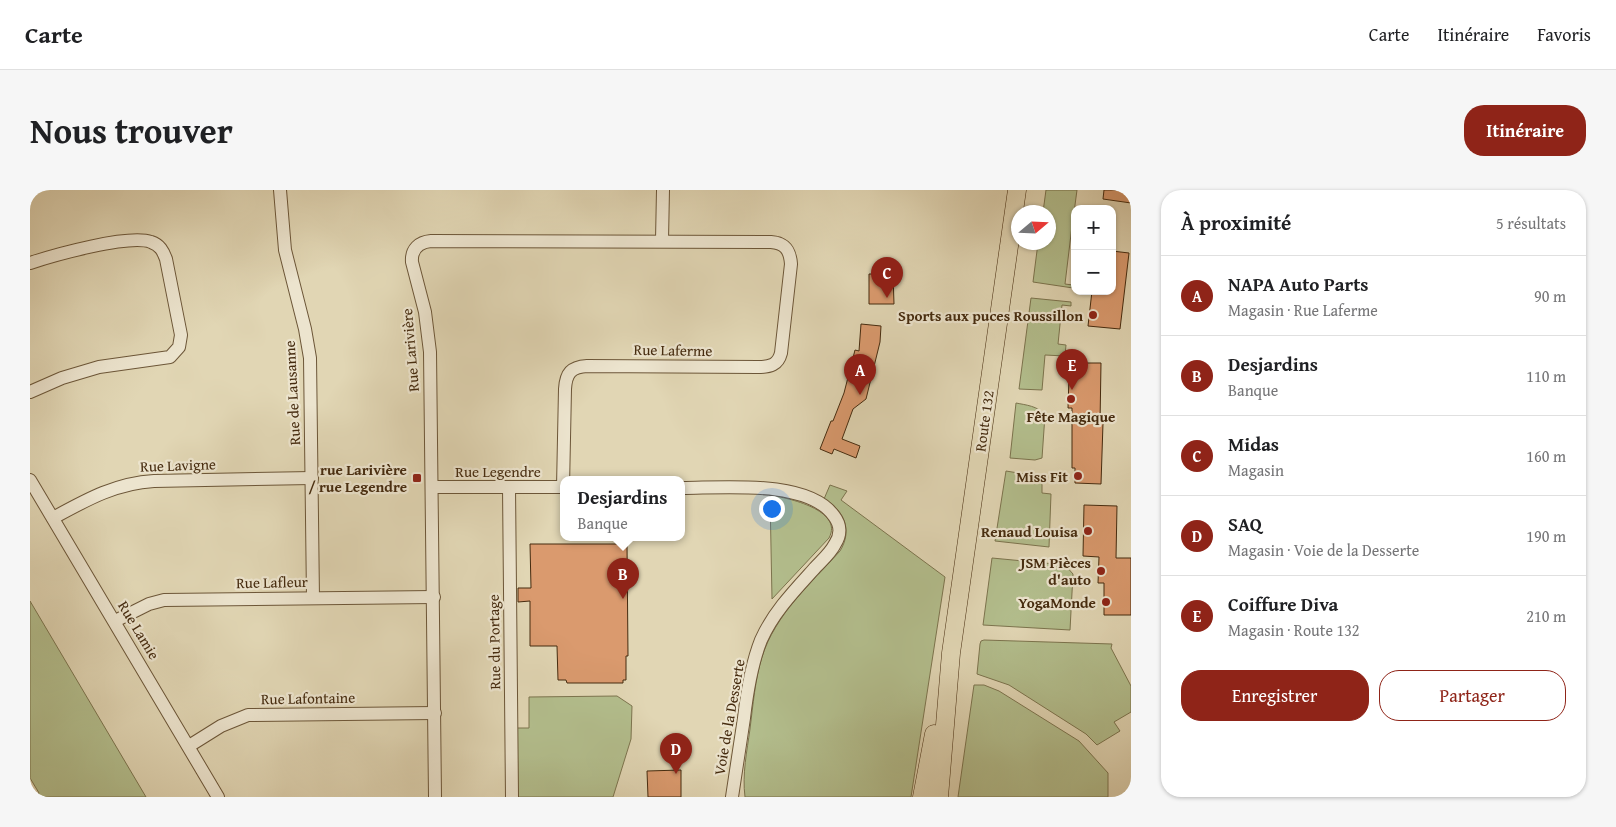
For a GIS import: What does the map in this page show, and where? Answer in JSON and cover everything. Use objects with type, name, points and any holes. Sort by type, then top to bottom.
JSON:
[{"type":"highway","name":"Route 132","points":[[922,797],[951,653],[1017,190]]},
{"type":"highway","name":"Route 132","points":[[939,797],[951,653]]},
{"type":"street","name":"Rue de Lausanne","points":[[280,190],[285,250],[309,351],[313,598]]},
{"type":"street","points":[[662,240],[663,190]]},
{"type":"street","points":[[30,263],[99,245],[139,240],[152,242],[162,250],[166,259],[182,335],[179,347],[170,357],[99,367],[62,378],[30,392]]},
{"type":"street","name":"Rue Larivière","points":[[435,797],[430,352],[425,312],[411,257],[414,249],[421,243],[431,241],[662,240],[771,242],[779,243],[787,248]]},
{"type":"street","name":"Rue Laferme","points":[[564,476],[565,389],[567,374],[574,368],[586,366],[758,367],[774,365],[781,353],[791,264],[787,248]]},
{"type":"street","name":"Rue Lavigne","points":[[53,518],[102,492],[136,483],[312,478]]},
{"type":"street","name":"Rue Lamie","points":[[30,480],[218,797]]},
{"type":"street","name":"Rue Legendre","points":[[432,487],[560,487]]},
{"type":"street","name":"Rue du Portage","points":[[509,487],[512,797]]},
{"type":"street","name":"Voie de la Desserte","points":[[685,488],[760,488],[786,491],[821,504],[837,520],[840,530],[835,544],[777,611],[757,652],[748,685],[734,794]]},
{"type":"street","name":"Rue Lafleur","points":[[115,621],[143,606],[164,600],[434,597]]},
{"type":"street","name":"Rue Lafontaine","points":[[189,746],[221,726],[248,715],[435,712]]},
{"type":"green space","points":[[1046,190],[1077,190],[1075,205],[1071,205],[1071,234],[1065,284],[1071,285],[1071,288],[1033,282],[1037,250],[1056,250],[1056,205],[1044,205]]},
{"type":"green space","points":[[1031,298],[1071,302],[1071,306],[1062,305],[1058,344],[1066,345],[1065,356],[1045,355],[1042,390],[1019,389]]},
{"type":"green space","points":[[1016,403],[1028,405],[1045,415],[1042,458],[1035,460],[1010,458]]},
{"type":"green space","points":[[1006,471],[1042,477],[1042,493],[1051,494],[1049,547],[995,541]]},
{"type":"green space","points":[[830,485],[847,491],[841,500],[945,577],[911,797],[745,797],[745,763],[754,693],[762,657],[768,642],[785,613],[840,551],[846,536],[846,528],[841,515],[837,509],[824,499]]},
{"type":"green space","points":[[770,495],[812,507],[829,520],[832,528],[829,538],[772,599]]},
{"type":"green space","points":[[992,558],[1065,565],[1073,574],[1070,630],[983,625]]},
{"type":"green space","points":[[30,601],[146,797],[36,797],[39,793],[30,778]]},
{"type":"green space","points":[[984,640],[1112,644],[1111,648],[1131,686],[1131,712],[1114,722],[1120,731],[1097,745],[1086,734],[1009,685],[977,674],[980,644]]},
{"type":"green space","points":[[974,685],[984,685],[999,691],[1079,741],[1108,773],[1108,797],[958,797]]},
{"type":"green space","points":[[617,696],[632,706],[631,739],[613,797],[517,797],[517,728],[529,728],[529,697]]},
{"type":"building","points":[[1104,190],[1131,190],[1131,203],[1103,199]]},
{"type":"building","points":[[1116,251],[1129,253],[1120,329],[1088,326],[1092,295],[1116,295]]},
{"type":"building","points":[[869,274],[893,274],[894,304],[869,304]]},
{"type":"building","points":[[861,324],[881,326],[880,342],[866,399],[853,409],[842,439],[860,446],[856,458],[834,449],[832,454],[820,449],[844,393],[855,350],[859,351]]},
{"type":"building","points":[[1073,363],[1101,363],[1100,423],[1103,423],[1101,484],[1075,483],[1075,468],[1072,468],[1072,408],[1068,408],[1069,377],[1073,377]]},
{"type":"building","points":[[1084,505],[1117,506],[1116,558],[1131,558],[1131,615],[1104,615],[1104,583],[1098,583],[1099,557],[1083,556]]},
{"type":"building","points":[[530,544],[627,544],[628,656],[626,656],[626,680],[623,680],[623,683],[567,683],[566,680],[558,680],[557,646],[530,646],[530,601],[518,602],[518,588],[531,588]]},
{"type":"building","points":[[681,770],[681,797],[648,797],[647,771]]},
{"type":"place","name":"Midas","points":[[887,298]]},
{"type":"place","name":"Sports aux puces Roussillon","points":[[1093,315]]},
{"type":"place","name":"Coiffure Diva","points":[[1072,390]]},
{"type":"place","name":"NAPA Auto Parts","points":[[860,395]]},
{"type":"place","name":"Fête Magique","points":[[1071,399]]},
{"type":"place","name":"Miss Fit","points":[[1078,476]]},
{"type":"place","name":"rue Larivière / rue Legendre","points":[[417,478]]},
{"type":"place","name":"Renaud Louisa","points":[[1088,531]]},
{"type":"place","name":"JSM Pièces d'auto","points":[[1101,571]]},
{"type":"place","name":"Desjardins","points":[[623,599]]},
{"type":"place","name":"YogaMonde","points":[[1106,602]]},
{"type":"place","name":"SAQ","points":[[676,774]]}]
